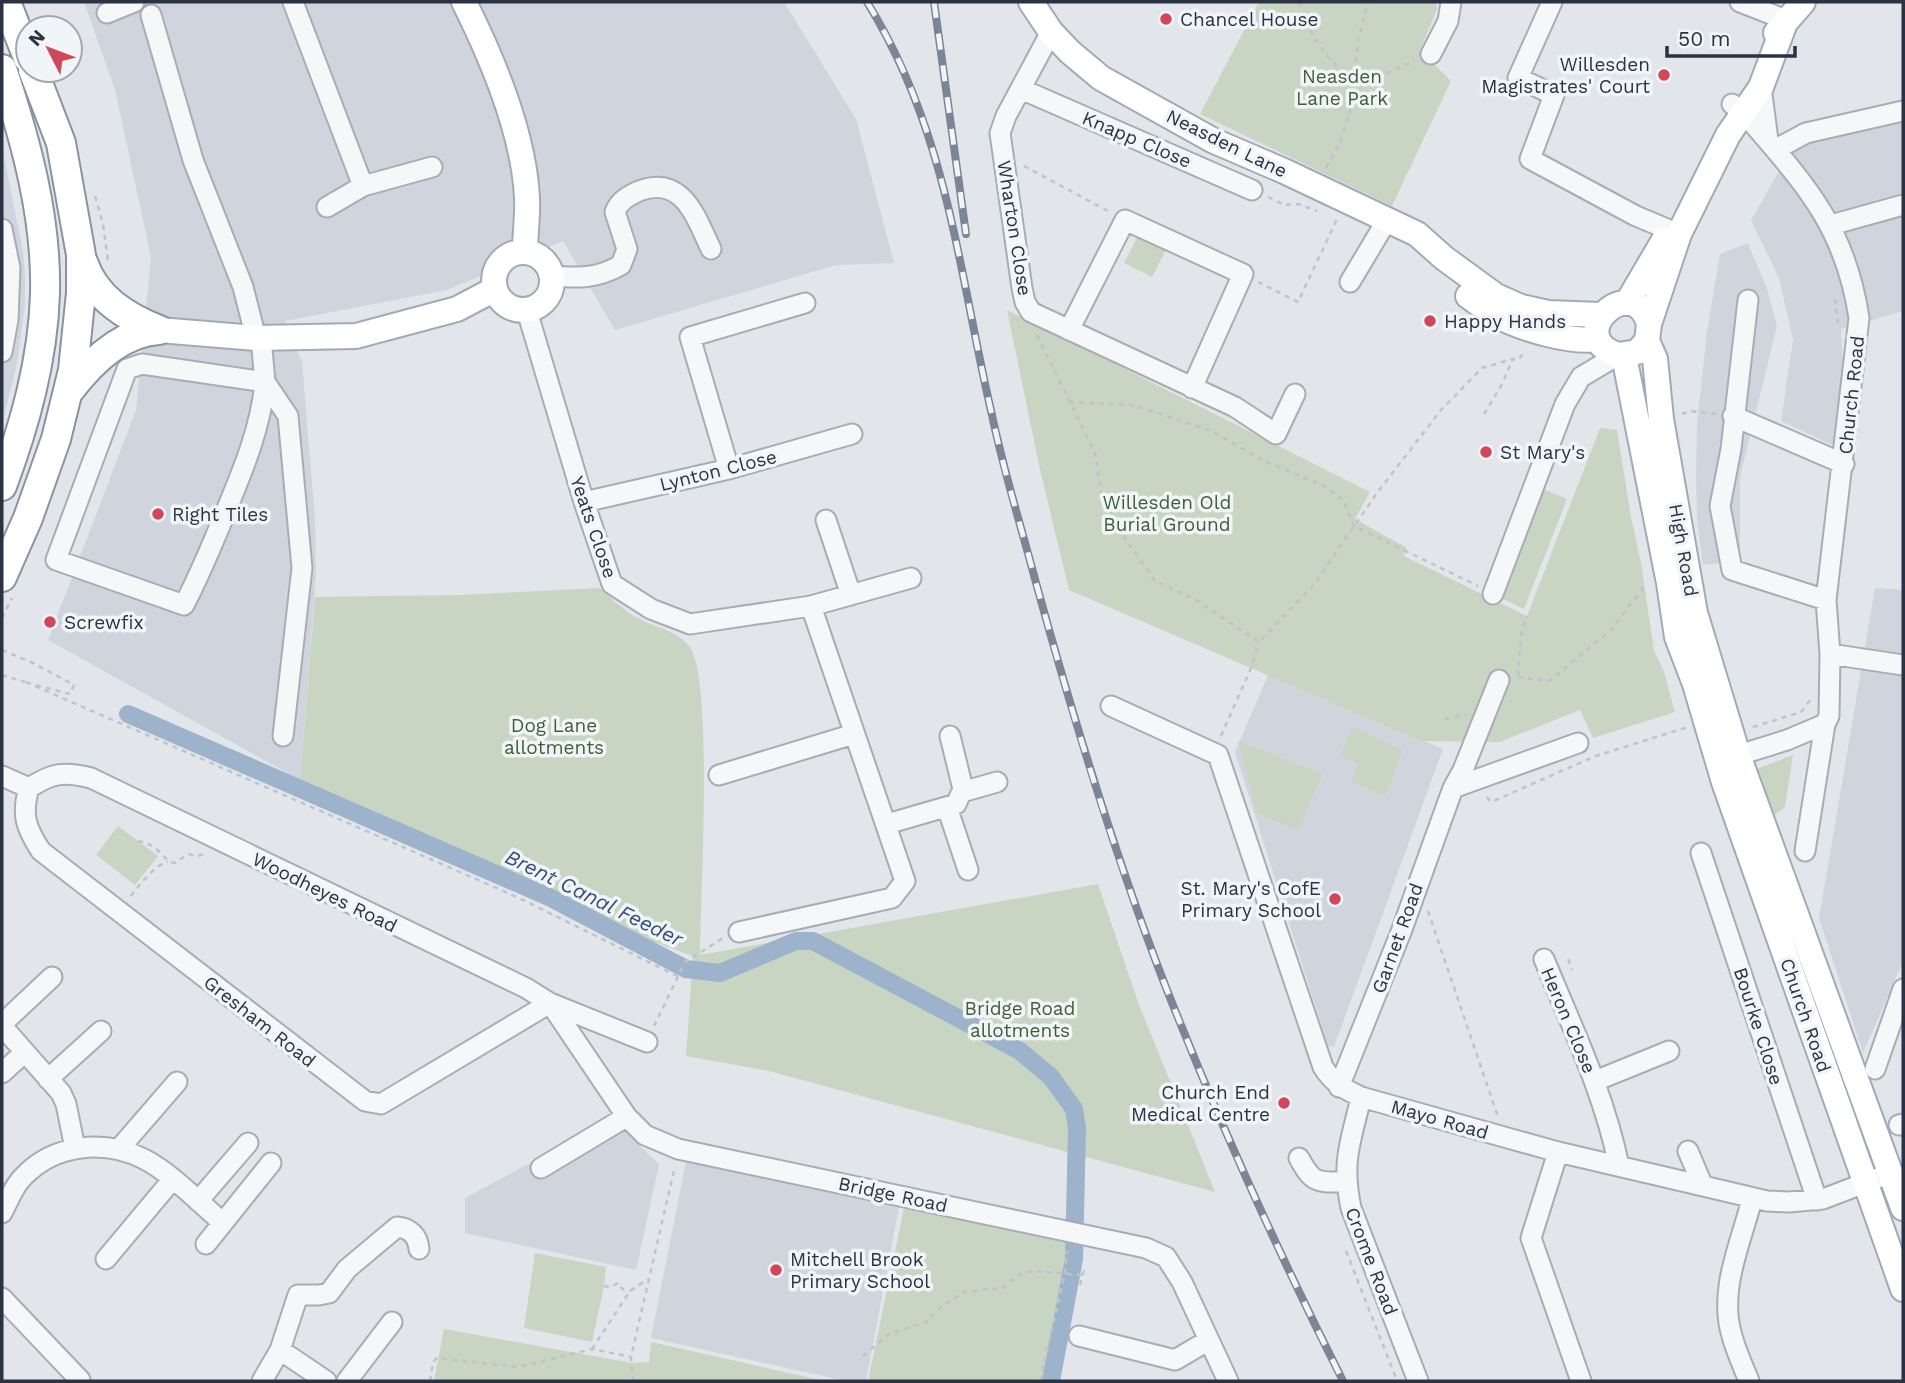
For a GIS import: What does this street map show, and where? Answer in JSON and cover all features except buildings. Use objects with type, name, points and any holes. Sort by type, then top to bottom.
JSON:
[{"type":"highway","points":[[6,2],[14,22]]},
{"type":"highway","points":[[2,69],[18,120],[37,202],[44,252],[45,292],[43,326],[30,399],[2,486]]},
{"type":"highway","points":[[38,84],[61,143],[81,254],[91,280],[109,302],[135,320],[159,330]]},
{"type":"highway","points":[[2,577],[45,474],[68,392],[78,332],[81,254]]},
{"type":"highway","points":[[68,392],[107,350],[141,333],[159,330]]},
{"type":"main road","points":[[464,2],[488,49],[518,142],[527,197],[525,252]]},
{"type":"main road","name":"Neasden Lane","points":[[1031,2],[1051,32],[1101,78],[1214,141],[1284,171],[1335,208],[1387,220],[1417,234],[1444,258],[1496,296],[1521,307],[1600,327]]},
{"type":"main road","points":[[1627,303],[1674,232],[1728,135],[1762,53],[1786,20],[1804,2]]},
{"type":"main road","points":[[1648,333],[1644,313],[1627,303],[1613,305],[1600,327],[1606,350],[1621,356],[1637,352],[1648,333],[1674,232],[1738,108],[1761,87],[1786,20]]},
{"type":"main road","points":[[525,252],[539,258],[551,276],[548,296],[527,311],[513,309],[500,299],[494,279],[498,267],[513,254],[525,252]]},
{"type":"main road","points":[[159,330],[259,338],[356,336],[457,309],[495,289]]},
{"type":"main road","name":"High Road","points":[[1648,333],[1655,359],[1661,419],[1695,613],[1728,758]]},
{"type":"main road","name":"High Road","points":[[1621,356],[1669,583],[1675,629],[1695,684],[1728,758]]},
{"type":"main road","name":"Church Road","points":[[1728,758],[1903,1208]]},
{"type":"main road","name":"Church Road","points":[[1728,758],[1865,1183],[1903,1289]]},
{"type":"street","points":[[107,13],[134,2]]},
{"type":"street","points":[[293,2],[363,186]]},
{"type":"street","points":[[1431,54],[1448,21],[1451,2]]},
{"type":"street","points":[[1552,2],[1518,78],[1554,95],[1530,159],[1636,216],[1674,232]]},
{"type":"street","points":[[1740,2],[1786,20]]},
{"type":"street","points":[[151,15],[193,160],[243,287],[259,338],[265,382],[263,406],[243,471],[200,575],[184,605],[56,560],[127,369],[142,364],[265,382],[288,416],[302,568],[284,736]]},
{"type":"street","name":"Wharton Close","points":[[1051,32],[1006,116],[1000,133],[1025,302],[1031,312],[1235,407],[1276,434],[1295,394]]},
{"type":"street","points":[[1761,87],[1772,145]]},
{"type":"street","name":"Knapp Close","points":[[1021,89],[1252,190]]},
{"type":"street","name":"Church Road","points":[[1738,108],[1814,197],[1831,225],[1854,283],[1859,318],[1826,600],[1830,654],[1829,716],[1825,724],[1805,851]]},
{"type":"street","points":[[1728,135],[1772,145],[1806,133],[1903,111]]},
{"type":"street","points":[[327,207],[363,186],[432,167]]},
{"type":"street","points":[[551,276],[584,278],[605,274],[621,265],[627,249],[615,212],[617,206],[641,191],[656,188],[678,194],[689,205],[710,249]]},
{"type":"street","points":[[1831,225],[1903,205]]},
{"type":"street","points":[[1069,330],[1125,220],[1242,274],[1192,387]]},
{"type":"street","points":[[1350,282],[1387,220]]},
{"type":"street","points":[[2,229],[8,320],[2,352]]},
{"type":"street","points":[[1748,300],[1731,449],[1720,506],[1732,570],[1826,600]]},
{"type":"street","points":[[729,469],[690,337],[805,303]]},
{"type":"street","name":"Yeats Close","points":[[527,311],[584,502],[612,583],[651,609],[690,624],[811,606],[911,578]]},
{"type":"street","points":[[1493,594],[1565,404],[1581,377],[1621,356]]},
{"type":"street","points":[[1733,416],[1844,464]]},
{"type":"street","name":"Lynton Close","points":[[584,502],[729,469],[852,434]]},
{"type":"street","points":[[826,520],[851,595]]},
{"type":"street","points":[[739,932],[892,898],[905,881],[811,606]]},
{"type":"street","points":[[1830,654],[1903,665]]},
{"type":"street","name":"Garnet Road","points":[[1339,1087],[1401,932],[1453,788],[1509,679]]},
{"type":"street","points":[[1111,706],[1218,755],[1323,1067],[1339,1087]]},
{"type":"street","points":[[1728,758],[1787,740],[1825,724]]},
{"type":"street","points":[[719,775],[854,734]]},
{"type":"street","points":[[887,824],[956,804],[964,789],[950,736]]},
{"type":"street","points":[[1453,788],[1578,743]]},
{"type":"street","name":"Woodheyes Road","points":[[29,788],[46,777],[69,772],[91,778],[515,983],[550,1003],[647,1042]]},
{"type":"street","points":[[2,776],[29,788]]},
{"type":"street","points":[[962,792],[997,782]]},
{"type":"street","name":"Gresham Road","points":[[29,788],[24,806],[27,830],[41,851],[365,1101],[381,1104],[550,1003]]},
{"type":"street","points":[[947,807],[968,870]]},
{"type":"street","name":"Bourke Close","points":[[1701,853],[1817,1200]]},
{"type":"street","name":"Heron Close","points":[[1544,959],[1595,1081],[1612,1133],[1619,1166]]},
{"type":"street","points":[[52,977],[2,1025],[61,1093],[66,1104],[75,1148]]},
{"type":"street","points":[[1875,1069],[1903,989]]},
{"type":"street","name":"Bridge Road","points":[[550,1003],[626,1117],[645,1135],[678,1149],[1069,1230],[1146,1248],[1166,1257],[1182,1282],[1228,1381]]},
{"type":"street","points":[[48,1079],[101,1031]]},
{"type":"street","name":"Heron Close","points":[[1595,1081],[1669,1051]]},
{"type":"street","points":[[2,1073],[25,1052]]},
{"type":"street","points":[[119,1149],[177,1082]]},
{"type":"street","name":"Mayo Road","points":[[1339,1087],[1361,1097],[1558,1152],[1702,1184],[1752,1199],[1788,1202],[1817,1200],[1891,1173]]},
{"type":"street","name":"Crome Road","points":[[1361,1097],[1347,1153],[1345,1182],[1351,1208],[1418,1381]]},
{"type":"street","points":[[541,1168],[626,1117]]},
{"type":"street","points":[[198,1201],[248,1143]]},
{"type":"street","points":[[2,1213],[22,1178],[40,1163],[75,1148],[97,1146],[119,1149],[145,1159],[223,1223]]},
{"type":"street","points":[[1688,1151],[1702,1184]]},
{"type":"street","points":[[1558,1152],[1531,1238],[1581,1381]]},
{"type":"street","points":[[1299,1158],[1310,1177],[1330,1182],[1345,1182]]},
{"type":"street","points":[[206,1244],[271,1163]]},
{"type":"street","points":[[106,1259],[172,1180]]},
{"type":"street","points":[[1749,1381],[1731,1334],[1727,1308],[1729,1282],[1752,1199]]},
{"type":"street","points":[[262,1381],[280,1350],[298,1289],[319,1295],[329,1293],[347,1269],[397,1227],[413,1233],[418,1238],[419,1249]]},
{"type":"street","points":[[3,1302],[80,1380]]},
{"type":"street","points":[[347,1381],[392,1322]]},
{"type":"street","points":[[1079,1336],[1175,1360],[1209,1340]]},
{"type":"street","points":[[280,1350],[326,1381]]},
{"type":"path","points":[[1300,2],[1306,24],[1319,46],[1337,68],[1358,85]]},
{"type":"path","points":[[1354,82],[1358,41],[1368,2]]},
{"type":"path","points":[[1322,176],[1341,140],[1358,85],[1431,54]]},
{"type":"path","points":[[1003,155],[1125,220]]},
{"type":"path","points":[[1242,274],[1298,302],[1335,208],[1284,205],[1252,190]]},
{"type":"path","name":"Church Road","points":[[1834,290],[1839,323]]},
{"type":"path","points":[[1031,312],[1037,339],[1095,453],[1102,496],[1127,541],[1155,581],[1196,600],[1259,642]]},
{"type":"path","points":[[1214,753],[1251,668],[1259,642],[1312,587],[1441,410],[1482,368],[1518,360],[1525,352]]},
{"type":"path","points":[[1484,414],[1513,359]]},
{"type":"path","points":[[1069,402],[1133,405],[1212,431],[1262,460],[1322,485],[1343,499],[1354,527],[1493,594]]},
{"type":"path","points":[[1672,417],[1690,411],[1733,416]]},
{"type":"path","points":[[1509,679],[1549,681],[1610,631],[1648,585]]},
{"type":"path","points":[[2,650],[74,685],[70,694],[2,675]]},
{"type":"path","points":[[26,682],[517,897],[679,977]]},
{"type":"path","points":[[1749,728],[1801,712],[1812,698]]},
{"type":"path","points":[[1487,797],[1491,802],[1596,756],[1695,725]]},
{"type":"path","points":[[118,912],[143,879],[149,877],[162,863],[175,863],[188,853],[198,856],[210,852],[216,840]]},
{"type":"path","points":[[138,841],[156,847],[168,862]]},
{"type":"path","points":[[1427,910],[1500,1124]]},
{"type":"path","points":[[647,1042],[685,962],[715,941],[739,932]]},
{"type":"path","points":[[1568,959],[1572,970]]},
{"type":"path","points":[[633,1381],[631,1357],[678,1149]]},
{"type":"path","points":[[1041,1381],[1065,1273],[1069,1230]]},
{"type":"path","points":[[1080,1285],[1084,1270]]},
{"type":"path","points":[[863,1356],[888,1334],[926,1322],[941,1307],[964,1292],[1003,1288],[1017,1276],[1032,1271],[1082,1275]]},
{"type":"path","points":[[592,1349],[630,1291],[649,1279]]},
{"type":"path","points":[[604,1286],[619,1283],[622,1289],[630,1291]]},
{"type":"path","points":[[430,1381],[433,1362],[438,1358],[518,1367],[592,1349],[631,1357]]},
{"type":"shaded area","points":[[84,2],[784,2],[856,119],[894,263],[836,265],[615,330],[563,241],[447,290],[285,321],[302,362],[315,518],[316,577],[300,780],[48,640],[136,410],[151,257],[115,90]]},
{"type":"shaded area","points":[[1903,111],[1903,311],[1841,329],[1847,452],[1781,421],[1793,340],[1779,278],[1751,220],[1797,140]]},
{"type":"shaded area","points":[[2,147],[23,251],[25,306],[17,364],[2,424]]},
{"type":"shaded area","points":[[1748,243],[1767,289],[1777,326],[1740,477],[1740,561],[1703,565],[1697,519],[1696,478],[1697,423],[1707,332],[1720,254]]},
{"type":"shaded area","points":[[1875,588],[1903,590],[1903,961],[1863,1053],[1819,918]]},
{"type":"shaded area","name":"St. Mary's CofE Primary School","points":[[1268,675],[1443,749],[1334,1047],[1328,1046],[1235,752]]},
{"type":"shaded area","points":[[612,1119],[659,1164],[636,1270],[465,1233],[465,1198]]},
{"type":"shaded area","name":"Mitchell Brook Primary School","points":[[687,1156],[900,1202],[866,1381],[846,1381],[651,1338]]},
{"type":"green space","name":"Neasden Lane Park","points":[[1259,2],[1436,2],[1437,9],[1420,50],[1451,81],[1392,206],[1200,114]]},
{"type":"green space","points":[[1139,234],[1167,248],[1152,277],[1124,263]]},
{"type":"green space","name":"Willesden Old Burial Ground","points":[[1007,310],[1370,492],[1355,519],[1407,548],[1404,556],[1527,616],[1600,428],[1617,430],[1654,650],[1664,672],[1675,712],[1593,738],[1580,710],[1500,742],[1421,741],[1069,590],[1039,465]]},
{"type":"green space","points":[[1543,489],[1567,499],[1524,609],[1497,596]]},
{"type":"green space","points":[[600,588],[633,615],[684,641],[689,646],[697,666],[701,699],[704,792],[700,955],[1098,884],[1138,1002],[1215,1192],[769,1071],[686,1056],[693,956],[626,932],[564,899],[300,780],[315,597],[459,595]]},
{"type":"green space","points":[[1352,727],[1403,750],[1385,796],[1351,782],[1358,764],[1340,755]]},
{"type":"green space","points":[[1238,741],[1323,774],[1298,830],[1257,813]]},
{"type":"green space","points":[[1793,755],[1785,807],[1775,815],[1756,769]]},
{"type":"green space","points":[[118,826],[158,856],[135,885],[96,855]]},
{"type":"green space","points":[[905,1203],[1077,1238],[1078,1263],[1056,1381],[868,1381]]},
{"type":"green space","points":[[535,1253],[606,1267],[592,1342],[524,1328]]},
{"type":"green space","points":[[444,1329],[632,1363],[649,1362],[651,1342],[825,1381],[434,1381]]},
{"type":"waterway","name":"Brent Canal Feeder","points":[[128,714],[551,898],[686,969],[720,973],[796,941],[813,941],[1020,1051],[1051,1077],[1074,1109],[1077,1128],[1074,1259],[1051,1381]]},
{"type":"railway","points":[[867,2],[894,51],[916,101],[933,152],[959,255],[1009,486],[1075,719],[1126,880],[1165,985],[1227,1136],[1343,1381]]},
{"type":"railway","points":[[934,2],[966,234]]},
{"type":"place","name":"Chancel House","points":[[1166,19]]},
{"type":"place","name":"Willesden Magistrates' Court","points":[[1664,75]]},
{"type":"place","name":"Happy Hands","points":[[1430,321]]},
{"type":"place","name":"St Mary's","points":[[1486,452]]},
{"type":"place","name":"Right Tiles","points":[[158,514]]},
{"type":"place","name":"Screwfix","points":[[50,622]]},
{"type":"place","name":"St. Mary's CofE Primary School","points":[[1335,899]]},
{"type":"place","name":"Church End Medical Centre","points":[[1284,1103]]},
{"type":"place","name":"Mitchell Brook Primary School","points":[[776,1270]]},
{"type":"park label","name":"Dog Lane allotments","points":[[554,736]]},
{"type":"park label","name":"Bridge Road allotments","points":[[1020,1019]]}]
